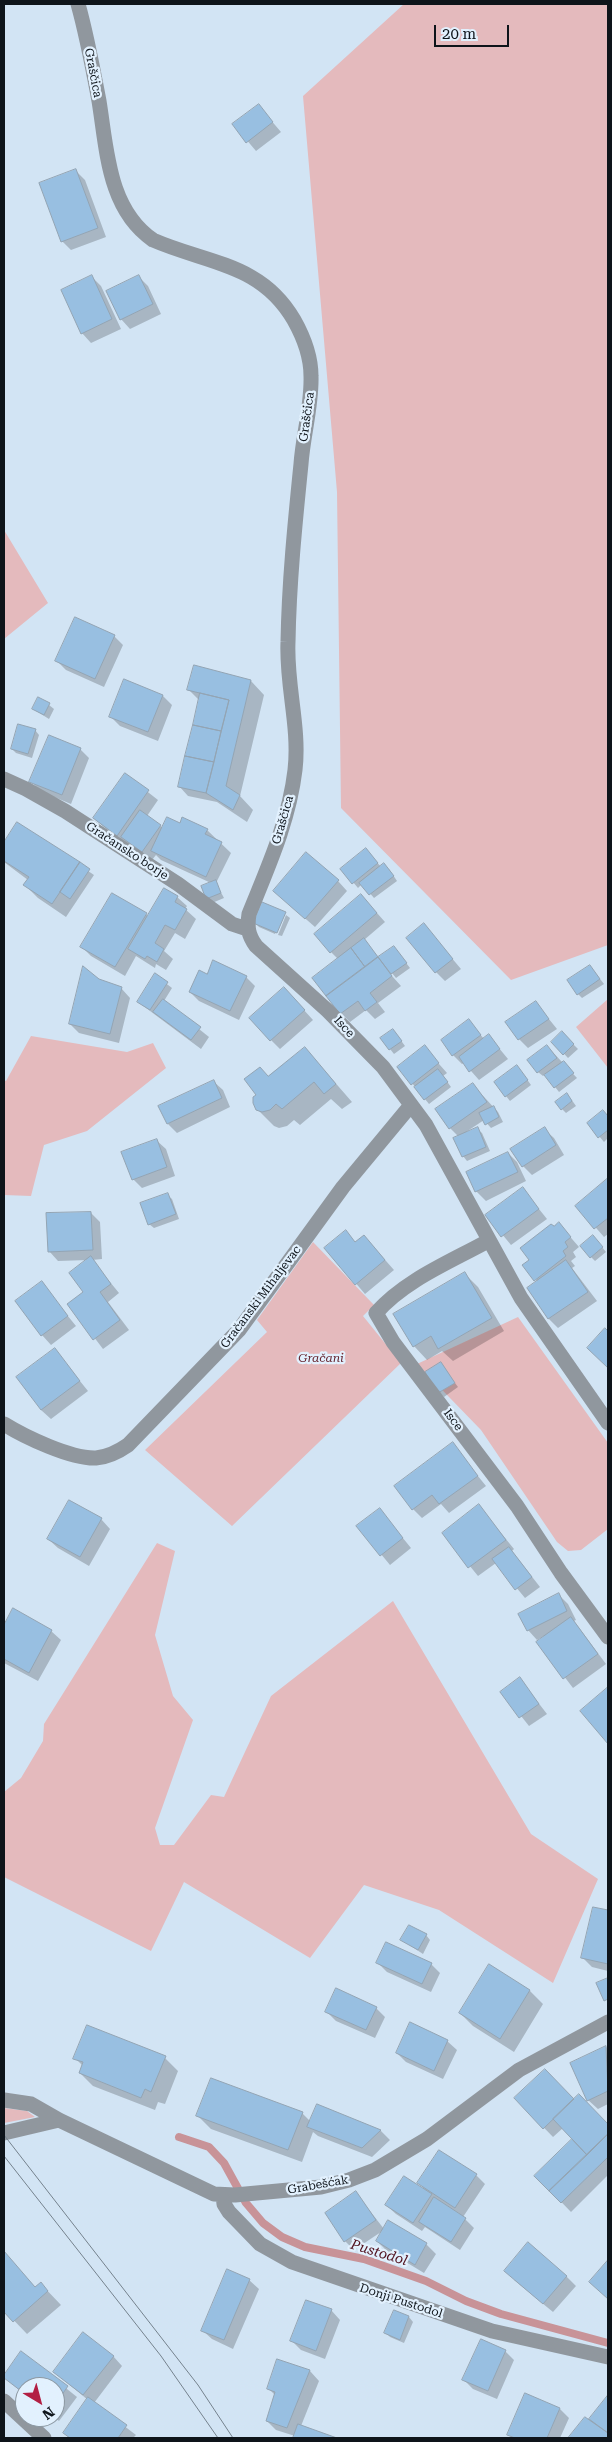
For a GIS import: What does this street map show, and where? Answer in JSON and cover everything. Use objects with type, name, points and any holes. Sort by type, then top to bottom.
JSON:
[{"type":"street","name":"Graščica","points":[[78,4],[94,76],[108,160],[113,180],[125,210],[143,233],[153,240],[242,271],[260,281],[274,294],[294,321],[308,354],[311,374],[301,464],[288,642],[289,686],[295,733],[295,770],[285,821],[249,914],[247,930]]},
{"type":"street","name":"Gračansko borje","points":[[4,779],[65,811],[178,884],[232,924],[247,930]]},
{"type":"street","name":"Isce","points":[[247,930],[256,946],[322,1005],[383,1067],[426,1125],[488,1240],[544,1334],[608,1423]]},
{"type":"street","name":"Gračanski Mihaljevac","points":[[4,1424],[40,1442],[85,1457],[108,1456],[128,1445],[238,1330],[343,1187],[411,1105]]},
{"type":"street","name":"Isce","points":[[488,1240],[389,1298],[376,1313],[393,1342],[498,1480],[608,1637]]},
{"type":"street","name":"Grabešćak","points":[[4,2100],[31,2104],[59,2120],[180,2176],[206,2191],[229,2195],[321,2187],[349,2180],[375,2170],[427,2139],[519,2070],[608,2022]]},
{"type":"street","points":[[4,2133],[59,2120]]},
{"type":"street","name":"Donji Pustodol","points":[[229,2195],[224,2204],[260,2244],[292,2262],[492,2331],[608,2357]]},
{"type":"street","points":[[4,2401],[44,2438]]},
{"type":"green space","points":[[404,4],[608,4],[608,945],[511,980],[341,808],[337,492],[303,96]]},
{"type":"green space","points":[[4,530],[48,603],[4,639]]},
{"type":"green space","points":[[608,999],[608,1068],[576,1027]]},
{"type":"green space","points":[[31,1036],[127,1052],[153,1043],[166,1068],[87,1131],[44,1145],[31,1196],[4,1195],[4,1080],[6,1081]]},
{"type":"green space","name":"Gračani","points":[[313,1242],[374,1305],[363,1316],[401,1363],[232,1526],[145,1450],[267,1332],[257,1320]]},
{"type":"green space","points":[[518,1317],[608,1443],[608,1529],[581,1550],[568,1551],[557,1542],[481,1430],[417,1364]]},
{"type":"green space","points":[[157,1543],[175,1551],[155,1635],[173,1696],[193,1720],[155,1828],[160,1845],[174,1845],[211,1795],[224,1797],[271,1696],[393,1601],[531,1834],[598,1879],[553,1983],[439,1910],[364,1885],[310,1958],[184,1882],[151,1951],[4,1877],[4,1792],[21,1778],[43,1741],[44,1724]]},
{"type":"green space","points":[[4,2108],[27,2111],[35,2117],[4,2123]]},
{"type":"building","points":[[259,104],[273,122],[246,143],[232,124]]},
{"type":"building","points":[[76,169],[98,228],[61,242],[39,183]]},
{"type":"building","points":[[92,275],[112,319],[81,334],[61,290]]},
{"type":"building","points":[[139,275],[153,304],[120,320],[106,291]]},
{"type":"building","points":[[75,617],[115,635],[95,679],[55,661]]},
{"type":"building","points":[[194,665],[251,680],[226,786],[240,795],[233,810],[206,793],[229,700],[187,690]]},
{"type":"building","points":[[124,679],[163,695],[148,732],[109,717]]},
{"type":"building","points":[[200,693],[229,700],[221,731],[193,725]]},
{"type":"building","points":[[38,697],[50,703],[44,715],[32,709]]},
{"type":"building","points":[[18,724],[36,729],[28,754],[11,749]]},
{"type":"building","points":[[193,725],[221,731],[214,762],[185,756]]},
{"type":"building","points":[[49,735],[81,748],[62,795],[29,782]]},
{"type":"building","points":[[185,756],[214,762],[206,793],[178,787]]},
{"type":"building","points":[[125,773],[149,790],[117,836],[93,818]]},
{"type":"building","points":[[140,810],[161,825],[142,852],[121,837]]},
{"type":"building","points":[[167,817],[180,823],[182,817],[208,829],[205,834],[222,842],[206,877],[151,851]]},
{"type":"building","points":[[17,822],[80,862],[52,904],[23,885],[29,877],[4,861],[4,842]]},
{"type":"building","points":[[366,848],[378,863],[352,884],[340,869]]},
{"type":"building","points":[[306,852],[339,880],[305,919],[273,891]]},
{"type":"building","points":[[80,862],[90,869],[70,899],[60,892]]},
{"type":"building","points":[[384,863],[394,876],[369,895],[359,883]]},
{"type":"building","points":[[216,880],[221,893],[206,899],[201,886]]},
{"type":"building","points":[[164,888],[178,896],[175,902],[187,909],[175,930],[165,925],[155,943],[164,949],[157,962],[147,956],[145,959],[128,949]]},
{"type":"building","points":[[112,893],[147,913],[115,967],[80,947]]},
{"type":"building","points":[[361,894],[377,913],[330,953],[314,934]]},
{"type":"building","points":[[262,902],[286,912],[277,933],[253,923]]},
{"type":"building","points":[[424,923],[453,959],[435,973],[406,938]]},
{"type":"building","points":[[364,938],[378,957],[365,967],[351,948]]},
{"type":"building","points":[[394,946],[407,963],[391,974],[378,957]]},
{"type":"building","points":[[351,948],[365,967],[326,996],[312,978]]},
{"type":"building","points":[[378,957],[392,976],[370,993],[377,1002],[365,1011],[358,1001],[340,1014],[326,996]]},
{"type":"building","points":[[213,960],[247,976],[230,1011],[189,992],[199,970],[207,974]]},
{"type":"building","points":[[590,965],[600,979],[577,995],[567,980]]},
{"type":"building","points":[[83,966],[99,979],[122,987],[110,1034],[69,1024]]},
{"type":"building","points":[[155,973],[168,982],[150,1010],[137,1002]]},
{"type":"building","points":[[284,987],[305,1010],[270,1041],[249,1018]]},
{"type":"building","points":[[163,999],[201,1027],[191,1040],[153,1012]]},
{"type":"building","points":[[536,1001],[549,1019],[518,1040],[505,1022]]},
{"type":"building","points":[[469,1019],[481,1035],[452,1056],[441,1040]]},
{"type":"building","points":[[393,1029],[402,1041],[389,1050],[380,1038]]},
{"type":"building","points":[[562,1031],[574,1044],[563,1055],[551,1042]]},
{"type":"building","points":[[489,1034],[500,1049],[469,1072],[459,1057]]},
{"type":"building","points":[[425,1045],[439,1063],[411,1085],[397,1067]]},
{"type":"building","points":[[547,1045],[557,1058],[537,1073],[527,1060]]},
{"type":"building","points":[[305,1047],[336,1084],[324,1094],[314,1082],[282,1109],[276,1104],[270,1110],[262,1112],[256,1110],[253,1097],[256,1095],[244,1079],[260,1067],[268,1076]]},
{"type":"building","points":[[564,1061],[574,1073],[554,1088],[544,1075]]},
{"type":"building","points":[[517,1065],[528,1080],[505,1097],[494,1082]]},
{"type":"building","points":[[438,1069],[448,1082],[424,1100],[414,1087]]},
{"type":"building","points":[[214,1080],[222,1098],[167,1124],[158,1106]]},
{"type":"building","points":[[473,1083],[487,1102],[449,1129],[435,1109]]},
{"type":"building","points":[[567,1093],[572,1101],[561,1110],[555,1102]]},
{"type":"building","points":[[494,1106],[499,1117],[485,1125],[479,1113]]},
{"type":"building","points":[[603,1110],[608,1116],[608,1130],[598,1138],[587,1123]]},
{"type":"building","points":[[478,1127],[486,1147],[462,1157],[453,1138]]},
{"type":"building","points":[[545,1127],[556,1145],[522,1167],[510,1149]]},
{"type":"building","points":[[157,1139],[167,1167],[132,1180],[121,1152]]},
{"type":"building","points":[[508,1152],[518,1172],[475,1192],[466,1172]]},
{"type":"building","points":[[608,1178],[608,1218],[594,1229],[575,1206]]},
{"type":"building","points":[[523,1187],[539,1209],[501,1237],[485,1215]]},
{"type":"building","points":[[168,1193],[176,1214],[148,1225],[140,1203]]},
{"type":"building","points":[[91,1212],[93,1250],[48,1252],[46,1213]]},
{"type":"building","points":[[559,1222],[571,1237],[565,1242],[568,1247],[563,1251],[566,1256],[534,1281],[522,1265],[529,1260],[520,1248],[551,1224],[554,1226]]},
{"type":"building","points":[[346,1230],[355,1242],[364,1235],[385,1260],[355,1285],[324,1248]]},
{"type":"building","points":[[593,1235],[603,1247],[590,1258],[580,1246]]},
{"type":"building","points":[[91,1256],[111,1284],[100,1292],[120,1320],[93,1340],[67,1304],[83,1292],[69,1273]]},
{"type":"building","points":[[566,1260],[588,1292],[548,1319],[527,1288]]},
{"type":"building","points":[[465,1272],[492,1318],[438,1349],[431,1336],[413,1347],[393,1314]]},
{"type":"building","points":[[42,1281],[68,1316],[41,1336],[15,1301]]},
{"type":"building","points":[[605,1328],[608,1331],[608,1368],[587,1348]]},
{"type":"building","points":[[55,1348],[80,1381],[41,1410],[16,1377]]},
{"type":"building","points":[[441,1362],[455,1383],[438,1393],[425,1372]]},
{"type":"building","points":[[453,1442],[478,1476],[439,1504],[432,1495],[412,1510],[394,1486]]},
{"type":"building","points":[[69,1500],[102,1518],[80,1557],[47,1539]]},
{"type":"building","points":[[479,1504],[506,1540],[468,1568],[442,1533]]},
{"type":"building","points":[[380,1508],[403,1538],[380,1556],[356,1526]]},
{"type":"building","points":[[509,1547],[532,1577],[515,1590],[492,1559]]},
{"type":"building","points":[[559,1593],[567,1611],[527,1631],[518,1614]]},
{"type":"building","points":[[13,1608],[52,1630],[29,1673],[4,1659],[4,1625]]},
{"type":"building","points":[[571,1617],[598,1654],[563,1679],[536,1642]]},
{"type":"building","points":[[520,1677],[539,1704],[519,1718],[500,1692]]},
{"type":"building","points":[[608,1687],[608,1744],[580,1711]]},
{"type":"building","points":[[593,1907],[608,1910],[608,1964],[581,1958]]},
{"type":"building","points":[[409,1925],[427,1934],[418,1950],[400,1940]]},
{"type":"building","points":[[386,1942],[432,1963],[422,1984],[376,1963]]},
{"type":"building","points":[[489,1964],[530,1990],[500,2039],[459,2013]]},
{"type":"building","points":[[608,1978],[608,1999],[604,2001],[596,1983]]},
{"type":"building","points":[[336,1988],[377,2007],[366,2030],[325,2012]]},
{"type":"building","points":[[410,2022],[448,2040],[434,2071],[396,2053]]},
{"type":"building","points":[[87,2025],[166,2056],[151,2092],[145,2089],[141,2098],[79,2073],[83,2062],[73,2059]]},
{"type":"building","points":[[606,2046],[608,2091],[587,2101],[570,2063]]},
{"type":"building","points":[[545,2069],[574,2099],[543,2129],[514,2098]]},
{"type":"building","points":[[211,2078],[303,2112],[288,2150],[196,2116]]},
{"type":"building","points":[[579,2094],[608,2124],[608,2134],[587,2155],[553,2119]]},
{"type":"building","points":[[317,2104],[381,2130],[362,2148],[307,2127]]},
{"type":"building","points":[[608,2134],[608,2157],[561,2203],[549,2191]]},
{"type":"building","points":[[572,2139],[587,2155],[549,2191],[534,2176]]},
{"type":"building","points":[[439,2150],[477,2174],[455,2208],[417,2183]]},
{"type":"building","points":[[404,2176],[432,2194],[413,2223],[385,2205]]},
{"type":"building","points":[[356,2191],[376,2220],[344,2242],[325,2213]]},
{"type":"building","points":[[434,2197],[466,2218],[451,2242],[419,2222]]},
{"type":"building","points":[[388,2220],[427,2243],[415,2265],[376,2241]]},
{"type":"building","points":[[528,2242],[567,2276],[543,2304],[504,2271]]},
{"type":"building","points":[[4,2251],[35,2287],[41,2282],[48,2291],[13,2322],[4,2312]]},
{"type":"building","points":[[608,2260],[608,2299],[589,2282]]},
{"type":"building","points":[[227,2269],[250,2279],[224,2340],[201,2331]]},
{"type":"building","points":[[306,2300],[332,2309],[316,2351],[290,2341]]},
{"type":"building","points":[[394,2310],[409,2316],[400,2340],[384,2333]]},
{"type":"building","points":[[83,2332],[114,2356],[83,2395],[65,2381],[65,2377],[60,2377],[53,2372]]},
{"type":"building","points":[[481,2339],[506,2350],[488,2391],[462,2380]]},
{"type":"building","points":[[21,2351],[56,2377],[15,2377],[15,2386],[4,2378],[4,2375]]},
{"type":"building","points":[[277,2359],[310,2370],[287,2428],[266,2421],[275,2392],[267,2389]]},
{"type":"building","points":[[525,2393],[560,2408],[547,2438],[515,2438],[507,2435]]},
{"type":"building","points":[[608,2395],[608,2433],[589,2419]]},
{"type":"building","points":[[88,2397],[127,2425],[118,2438],[70,2438],[63,2433]]},
{"type":"building","points":[[585,2417],[608,2433],[608,2438],[568,2438]]},
{"type":"building","points":[[298,2424],[337,2438],[293,2438]]},
{"type":"waterway","name":"Pustodol","points":[[179,2137],[209,2147],[224,2163],[246,2203],[263,2223],[282,2237],[305,2247],[364,2259],[426,2281],[466,2301],[501,2314],[608,2343]]},
{"type":"tram line","points":[[4,2135],[198,2385],[233,2438]]},
{"type":"tram line","points":[[4,2156],[161,2356],[218,2438]]}]
